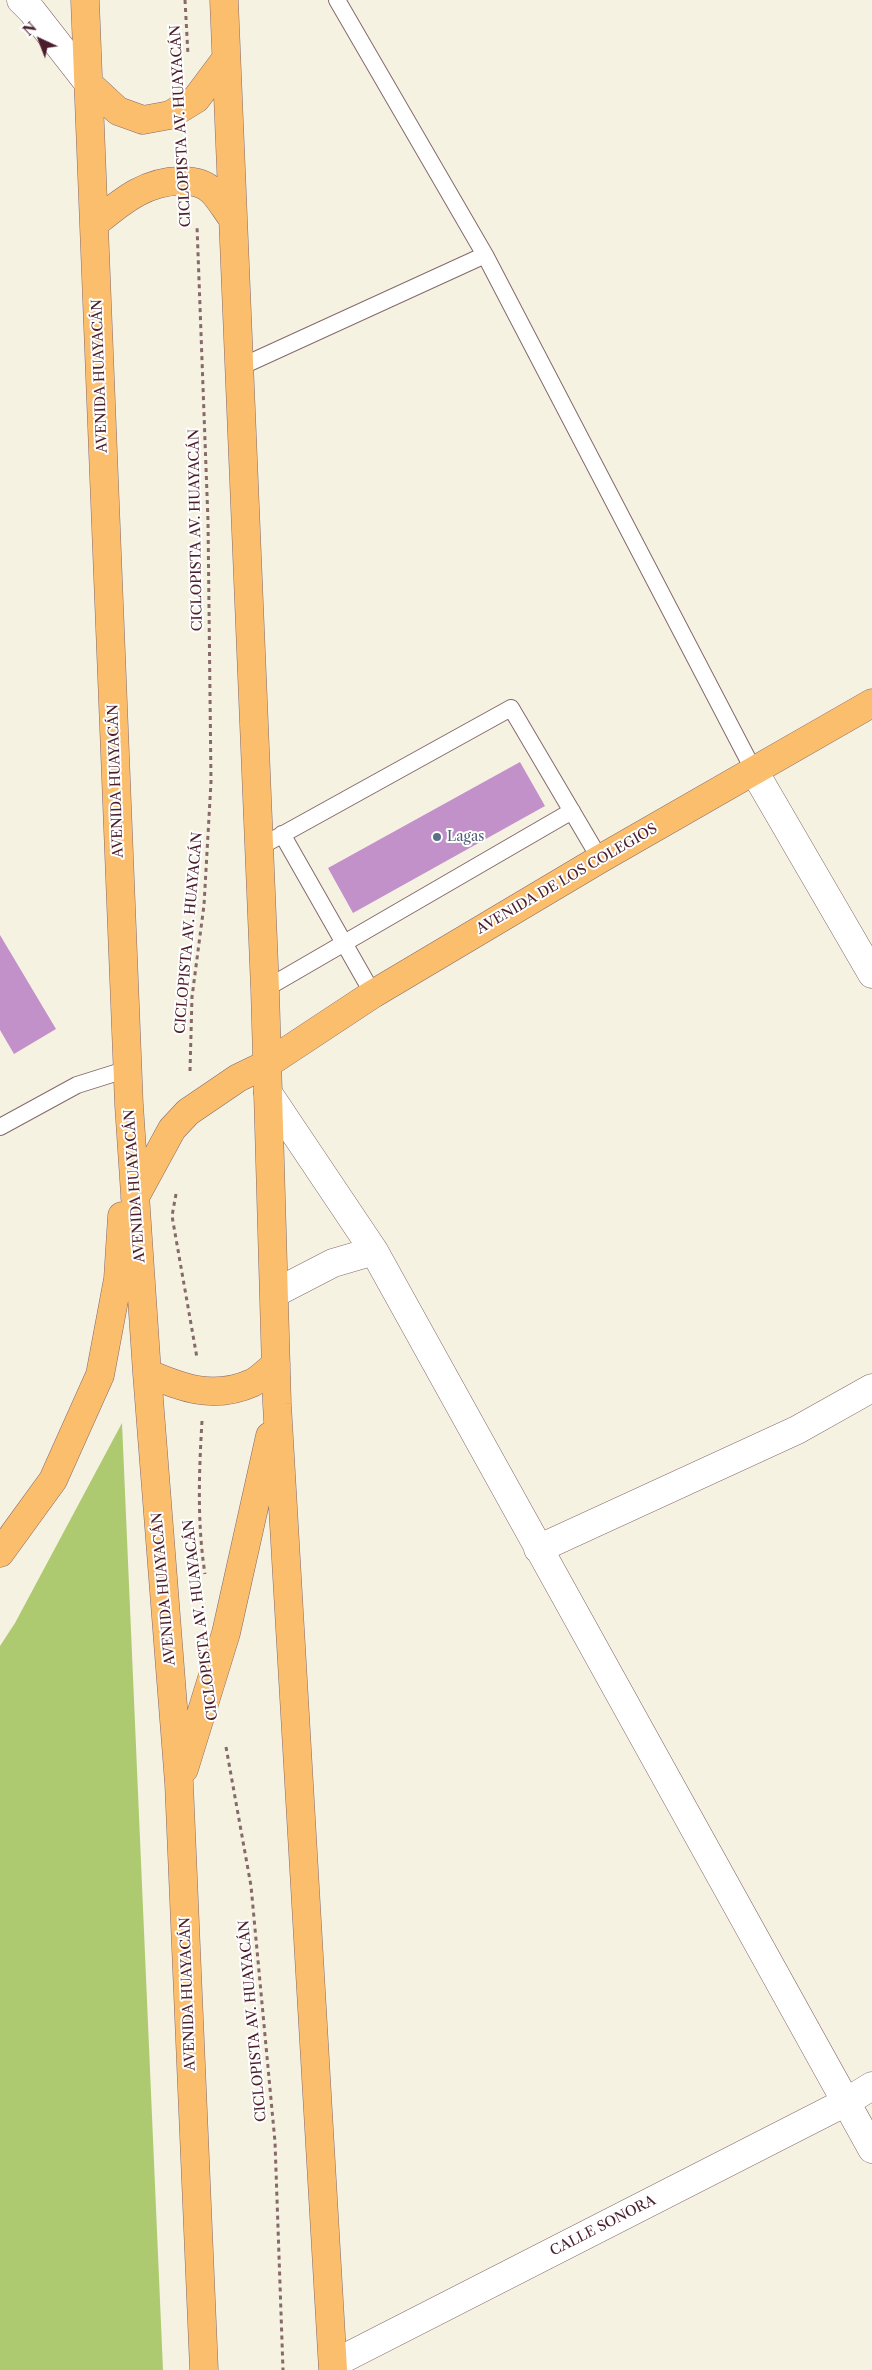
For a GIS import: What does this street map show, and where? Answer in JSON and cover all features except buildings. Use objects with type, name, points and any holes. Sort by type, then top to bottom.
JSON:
[{"type":"main road","name":"AVENIDA HUAYACÁN","points":[[85,0],[129,1105],[147,1373],[180,1783],[204,2370]]},
{"type":"main road","points":[[224,0],[265,989],[277,1404],[333,2367]]},
{"type":"main road","points":[[89,84],[118,111],[143,120],[170,115],[196,99],[226,59]]},
{"type":"main road","points":[[94,224],[120,202],[143,188],[168,181],[195,181],[211,190],[233,220]]},
{"type":"main road","name":"AVENIDA DE LOS COLEGIOS","points":[[122,1222],[172,1129],[188,1112],[238,1078],[267,1064],[373,994],[600,859],[872,703]]},
{"type":"main road","points":[[0,1553],[53,1480],[100,1375],[118,1279],[129,1105]]},
{"type":"main road","points":[[147,1373],[182,1388],[221,1391],[253,1383],[276,1364]]},
{"type":"main road","points":[[180,1783],[226,1633],[277,1404]]},
{"type":"street","points":[[21,0],[32,11],[89,84]]},
{"type":"street","points":[[754,771],[872,974]]},
{"type":"street","points":[[268,1093],[374,1251],[538,1550],[872,2149]]},
{"type":"street","points":[[274,1293],[333,1263],[374,1251]]},
{"type":"street","points":[[538,1550],[796,1430],[872,1388]]},
{"type":"street","name":"CALLE SONORA","points":[[333,2367],[846,2102],[872,2086]]},
{"type":"lane","points":[[337,0],[485,255],[754,771]]},
{"type":"lane","points":[[238,368],[485,255]]},
{"type":"lane","points":[[258,848],[511,708],[600,859]]},
{"type":"lane","points":[[265,989],[572,811]]},
{"type":"lane","points":[[282,834],[373,994]]},
{"type":"lane","points":[[0,1127],[76,1085],[128,1069]]},
{"type":"path","name":"CICLOPISTA AV. HUAYACÁN","points":[[185,0],[190,102]]},
{"type":"path","name":"CICLOPISTA AV. HUAYACÁN","points":[[188,1112],[192,997],[204,905],[211,782],[208,521],[195,181]]},
{"type":"path","name":"CICLOPISTA AV. HUAYACÁN","points":[[176,1188],[172,1216],[203,1391],[199,1476],[200,1541],[205,1578]]},
{"type":"path","name":"CICLOPISTA AV. HUAYACÁN","points":[[226,1742],[252,1886],[275,2142],[284,2370]]},
{"type":"green space","points":[[122,1423],[163,2370],[0,2370],[0,1646],[15,1623]]},
{"type":"place","name":"Lagas","points":[[437,837]]}]
